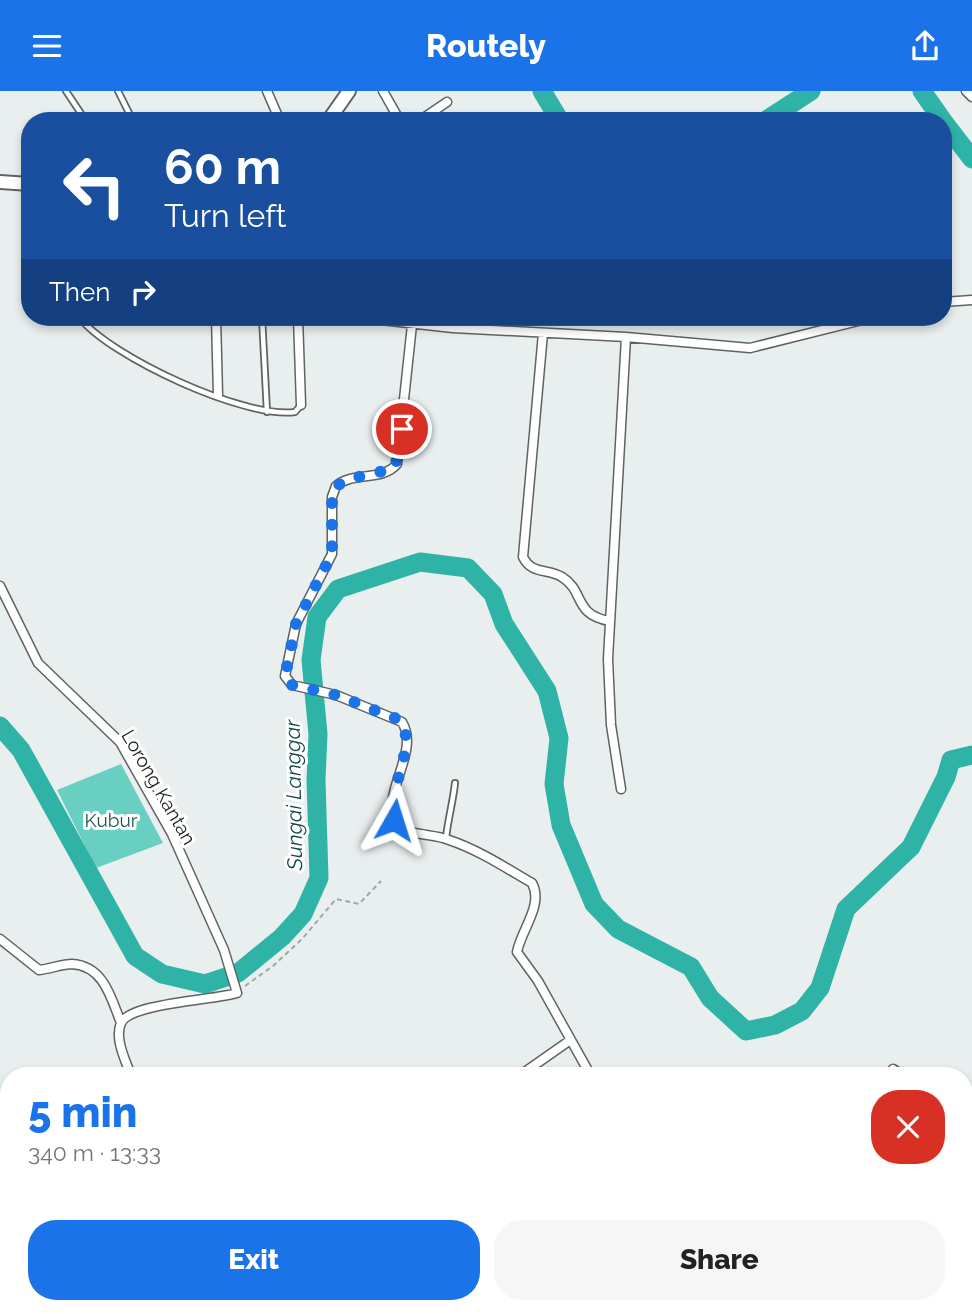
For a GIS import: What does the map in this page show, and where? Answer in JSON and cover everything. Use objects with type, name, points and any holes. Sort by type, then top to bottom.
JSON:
[{"type":"main road","points":[[334,112],[349,91]]},
{"type":"main road","points":[[0,182],[21,183]]},
{"type":"street","points":[[267,91],[276,112]]},
{"type":"street","points":[[383,91],[395,112]]},
{"type":"street","points":[[966,91],[972,97]]},
{"type":"street","points":[[432,112],[447,102]]},
{"type":"street","points":[[952,301],[970,300]]},
{"type":"street","points":[[216,326],[218,395]]},
{"type":"street","points":[[298,326],[301,405]]},
{"type":"street","points":[[412,326],[397,464],[387,472],[349,479],[336,486],[332,497],[332,554],[296,624],[285,676],[292,685],[336,695],[397,719],[404,726],[404,753],[392,810],[394,820],[401,828],[417,835],[446,838],[532,883],[537,891],[536,903],[520,937],[517,952],[538,981],[585,1067]]},
{"type":"street","points":[[428,326],[626,337],[750,348],[838,326]]},
{"type":"street","points":[[543,333],[523,557],[532,569],[561,576],[569,583],[584,610],[596,619],[610,621]]},
{"type":"street","points":[[621,789],[611,725],[608,659],[626,337]]},
{"type":"street","name":"Lorong Kantan","points":[[0,586],[38,663],[120,742],[172,834],[224,950],[236,990]]},
{"type":"street","points":[[0,939],[39,970],[70,964],[90,969],[105,982],[121,1023],[120,1042],[128,1067]]},
{"type":"street","points":[[121,1023],[135,1012],[236,990]]},
{"type":"street","points":[[532,1067],[569,1041]]},
{"type":"lane","points":[[66,91],[80,112]]},
{"type":"lane","points":[[118,91],[128,112]]},
{"type":"lane","points":[[87,326],[128,356],[182,383],[267,412],[295,412],[301,405]]},
{"type":"lane","points":[[262,326],[267,412]]},
{"type":"lane","points":[[446,838],[454,783]]},
{"type":"path","points":[[236,990],[273,966],[336,899],[359,904],[381,881]]},
{"type":"green space","name":"Kubur","points":[[121,764],[163,843],[96,868],[57,790]]},
{"type":"waterway","points":[[542,91],[555,112]]},
{"type":"waterway","points":[[779,112],[811,91]]},
{"type":"waterway","points":[[922,91],[937,112]]},
{"type":"waterway","points":[[952,133],[972,159]]},
{"type":"waterway","name":"Sungai Langgar","points":[[0,726],[21,750],[135,956],[162,974],[205,984],[238,973],[282,937],[303,914],[319,878],[316,780],[318,734],[311,660],[317,617],[338,589],[420,562],[468,568],[493,594],[504,624],[547,691],[559,738],[554,784],[561,825],[594,904],[618,929],[691,967],[710,998],[746,1031],[775,1025],[802,1011],[820,988],[846,909],[911,847],[946,777],[951,760],[972,755]]},
{"type":"route","points":[[394,820],[392,810],[406,738],[402,722],[336,695],[292,685],[285,676],[296,624],[322,579],[332,554],[332,497],[336,486],[349,479],[393,469],[397,464],[402,429]]}]
